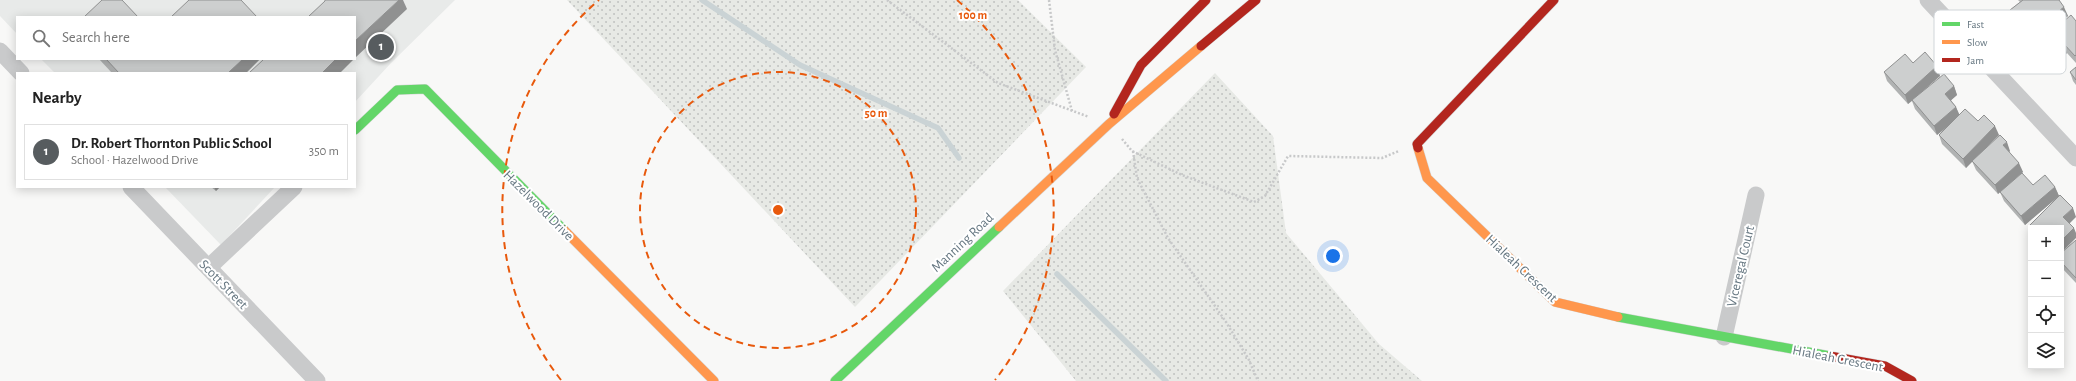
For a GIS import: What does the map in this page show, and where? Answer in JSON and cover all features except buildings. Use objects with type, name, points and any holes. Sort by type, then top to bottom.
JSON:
[{"type":"street","name":"Manning Road","points":[[1109,124],[1141,65],[1206,0]]},
{"type":"street","name":"Manning Road","points":[[835,381],[1109,124],[1256,0]]},
{"type":"street","points":[[1417,144],[1554,0]]},
{"type":"street","points":[[1928,0],[1937,10]]},
{"type":"street","points":[[0,51],[20,72]]},
{"type":"street","points":[[1997,74],[2076,158]]},
{"type":"street","name":"Hazelwood Drive","points":[[356,129],[397,90],[425,89],[714,381]]},
{"type":"street","name":"Hialeah Crescent","points":[[1417,144],[1427,178],[1555,302],[1612,316],[1885,366],[1912,381]]},
{"type":"street","name":"Scott Street","points":[[132,188],[317,381]]},
{"type":"street","points":[[209,267],[293,188]]},
{"type":"street","name":"Viceregal Court","points":[[1724,337],[1756,195]]},
{"type":"path","points":[[887,0],[998,83],[1109,124],[1132,151],[1182,175],[1254,202],[1265,196],[1288,156],[1382,158],[1417,144]]},
{"type":"path","points":[[1049,0],[1055,50],[1072,111]]},
{"type":"path","points":[[1132,151],[1136,178],[1168,238],[1226,322],[1249,360],[1258,381]]},
{"type":"shaded area","points":[[0,0],[455,0],[391,63],[356,101],[356,72],[54,72],[42,60],[356,60],[356,16],[16,16],[16,33],[0,16]]},
{"type":"shaded area","points":[[567,0],[1018,0],[1086,67],[855,307]]},
{"type":"shaded area","points":[[1215,73],[1273,136],[1286,233],[1379,344],[1422,381],[1076,381],[1003,291]]},
{"type":"shaded area","points":[[166,188],[274,188],[221,245]]},
{"type":"waterway","points":[[702,0],[800,65],[938,128],[959,158]]},
{"type":"waterway","points":[[1057,274],[1166,381]]},
{"type":"traffic: fast","points":[[356,129],[397,90],[425,89],[564,230]]},
{"type":"traffic: fast","points":[[835,381],[999,227]]},
{"type":"traffic: fast","points":[[1618,317],[1830,356]]},
{"type":"traffic: slow","points":[[999,227],[1109,124],[1201,46]]},
{"type":"traffic: slow","points":[[1418,148],[1427,178],[1555,302],[1618,317]]},
{"type":"traffic: slow","points":[[564,230],[714,381]]},
{"type":"traffic: jam","points":[[1114,114],[1141,65],[1206,0]]},
{"type":"traffic: jam","points":[[1201,46],[1256,0]]},
{"type":"traffic: jam","points":[[1418,148],[1417,144],[1554,0]]},
{"type":"traffic: jam","points":[[1830,356],[1885,366],[1912,381]]},
{"type":"place","name":"Dr. Robert Thornton Public School","points":[[381,47]]}]
